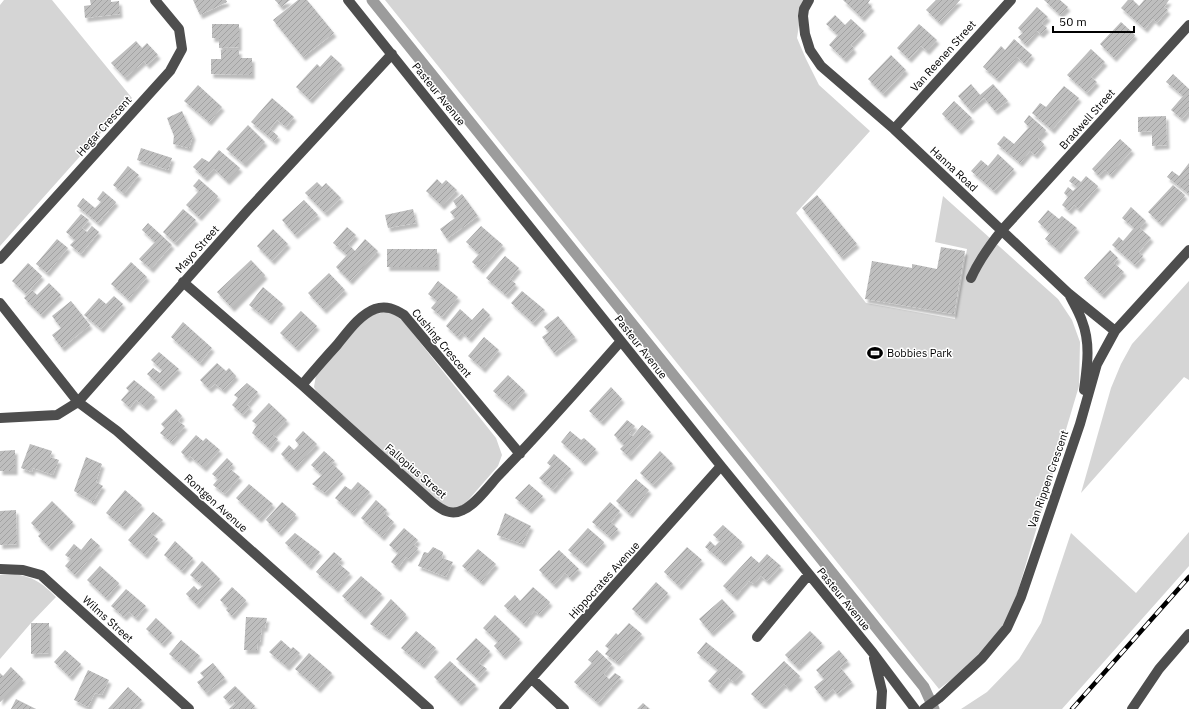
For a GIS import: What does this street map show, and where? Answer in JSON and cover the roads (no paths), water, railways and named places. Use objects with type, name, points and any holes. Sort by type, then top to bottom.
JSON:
[{"type":"street","name":"Hegar Crescent","points":[[0,259],[170,71],[182,49],[179,29],[155,0]]},
{"type":"street","name":"Pasteur Avenue","points":[[348,0],[721,466],[873,653],[915,709]]},
{"type":"street","name":"Van Reenen Street","points":[[894,129],[1011,0]]},
{"type":"street","name":"Hanna Road","points":[[806,4],[803,16],[805,34],[810,50],[816,60],[830,75],[894,129],[1068,293],[1115,331]]},
{"type":"street","name":"Bradwell Street","points":[[971,278],[975,268],[987,249],[1002,230],[1189,25]]},
{"type":"street","name":"Mayo Street","points":[[0,418],[57,415],[78,402],[183,282],[392,54]]},
{"type":"street","name":"Van Rippen Crescent","points":[[924,709],[939,698],[982,658],[1007,628],[1021,597],[1080,424],[1097,364],[1115,331],[1189,250]]},
{"type":"street","name":"Fallopius Street","points":[[183,282],[302,385],[433,503],[444,511],[452,513],[464,510],[473,502],[520,454],[621,341]]},
{"type":"street","points":[[1068,293],[1083,322],[1088,354],[1080,424]]},
{"type":"street","name":"Rontgen Avenue","points":[[0,304],[78,402],[117,431],[429,709]]},
{"type":"street","name":"Cushing Crescent","points":[[302,385],[356,323],[367,313],[375,309],[385,307],[395,310],[404,315],[520,454]]},
{"type":"street","name":"Hippocrates Avenue","points":[[504,709],[721,466]]},
{"type":"street","name":"Wilms Street","points":[[0,569],[23,570],[41,575],[189,709]]},
{"type":"street","points":[[757,637],[809,574]]},
{"type":"street","points":[[1132,709],[1159,669],[1189,634]]},
{"type":"street","points":[[873,653],[882,690],[881,709]]},
{"type":"street","points":[[532,679],[564,709]]},
{"type":"waterway","points":[[372,0],[924,687],[934,709]]},
{"type":"railway","points":[[1072,709],[1189,577]]},
{"type":"place","name":"Bobbies Park","points":[[875,353]]}]
